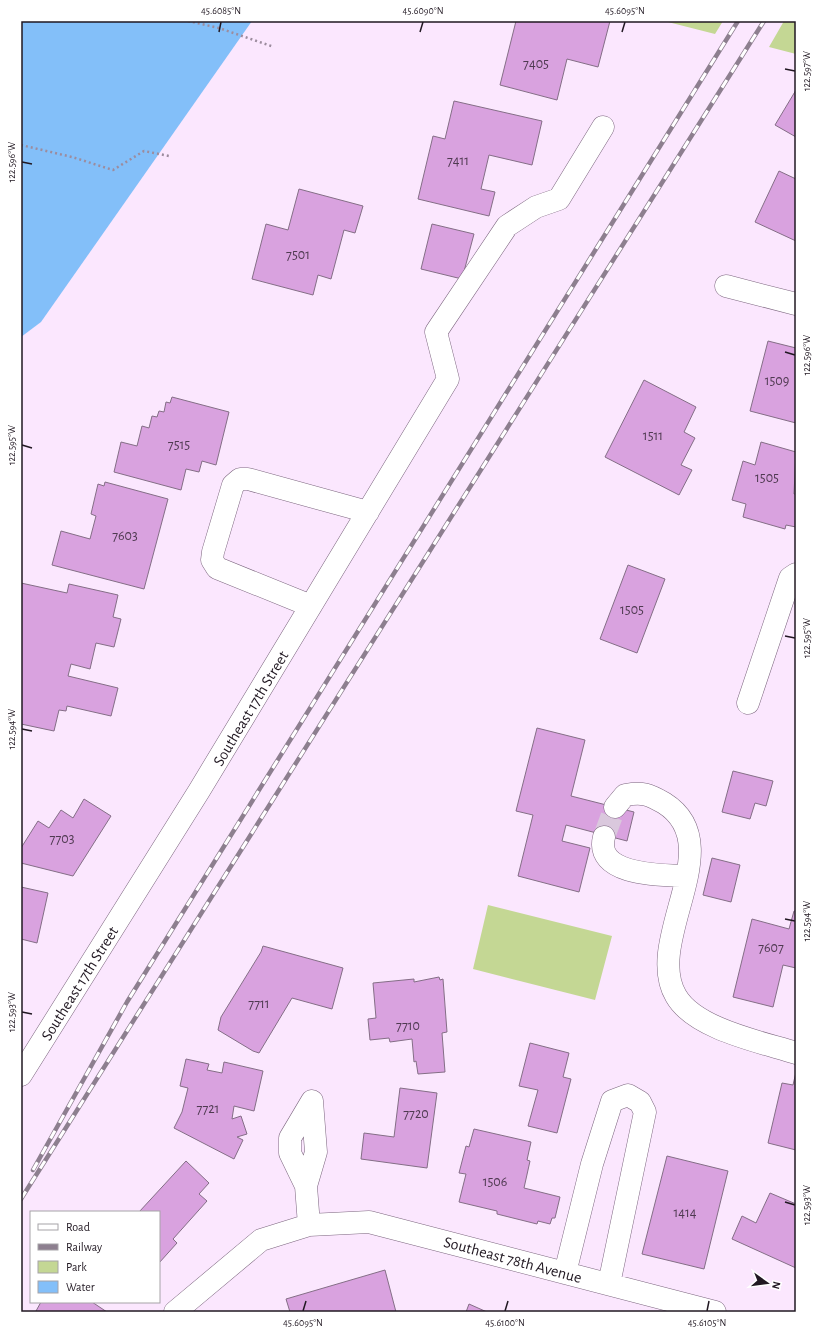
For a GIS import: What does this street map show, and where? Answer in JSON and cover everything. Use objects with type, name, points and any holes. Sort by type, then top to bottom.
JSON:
[{"type":"street","name":"Southeast 17th Street","points":[[21,1075],[199,791],[448,379],[436,332],[507,226],[536,207],[559,199],[602,127]]},
{"type":"street","points":[[726,286],[796,304]]},
{"type":"street","points":[[311,606],[217,568],[212,560],[213,552],[233,485],[240,478],[248,479],[368,512]]},
{"type":"street","points":[[748,703],[790,578],[796,574]]},
{"type":"street","points":[[615,807],[625,795],[640,792],[651,796],[670,807],[684,822],[689,837],[690,855],[687,876],[668,958],[669,978],[675,996],[686,1009],[707,1024],[796,1053]]},
{"type":"street","points":[[604,837],[602,846],[605,856],[622,867],[642,873],[687,876]]},
{"type":"street","points":[[566,1273],[592,1164],[612,1101],[628,1096],[640,1102],[646,1112],[609,1284]]},
{"type":"street","points":[[306,1186],[309,1225]]},
{"type":"street","name":"Southeast 78th Avenue","points":[[175,1312],[261,1240],[309,1225],[369,1222],[715,1312]]},
{"type":"path","points":[[188,21],[219,28],[274,47]]},
{"type":"path","points":[[21,145],[72,157],[113,170],[144,151],[169,156]]},
{"type":"green space","points":[[664,21],[723,21],[715,34]]},
{"type":"green space","points":[[784,21],[796,21],[796,54],[769,47]]},
{"type":"green space","points":[[488,905],[612,936],[595,1000],[473,969]]},
{"type":"water","points":[[21,21],[252,21],[41,322],[21,337]]},
{"type":"building","points":[[516,21],[610,21],[598,67],[567,59],[557,100],[500,85]]},
{"type":"building","points":[[796,90],[796,137],[775,125]]},
{"type":"building","points":[[454,101],[542,121],[532,165],[489,155],[481,189],[495,192],[489,216],[418,199],[433,136],[445,139]]},
{"type":"building","points":[[779,171],[796,179],[796,241],[755,222]]},
{"type":"building","points":[[299,189],[363,206],[355,233],[344,230],[331,279],[318,275],[313,295],[252,279],[266,224],[288,230]]},
{"type":"building","points":[[432,224],[474,234],[462,279],[421,269]]},
{"type":"building","points":[[768,341],[796,348],[796,423],[750,411]]},
{"type":"building","points":[[644,380],[696,407],[684,432],[695,438],[681,465],[692,470],[679,495],[605,457]]},
{"type":"building","points":[[172,397],[229,412],[216,465],[202,461],[199,472],[186,469],[181,490],[114,472],[121,442],[137,446],[142,426],[149,428],[152,416],[157,417],[159,411],[164,412],[166,402],[170,403]]},
{"type":"building","points":[[761,442],[796,452],[794,494],[796,494],[796,527],[786,525],[785,529],[743,517],[746,504],[732,500],[743,461],[755,465]]},
{"type":"building","points":[[105,482],[168,499],[144,589],[52,565],[61,531],[90,539],[96,516],[91,514],[98,484],[104,486]]},
{"type":"building","points":[[628,565],[665,579],[637,653],[600,639]]},
{"type":"building","points":[[21,583],[67,593],[69,584],[118,595],[113,617],[121,619],[114,647],[96,643],[90,669],[71,664],[68,676],[118,688],[111,716],[67,706],[66,711],[59,710],[54,731],[21,724]]},
{"type":"building","points":[[537,728],[585,740],[571,796],[634,812],[627,841],[566,825],[562,841],[590,848],[579,892],[518,876],[533,815],[516,811]]},
{"type":"building","points":[[733,771],[773,781],[766,806],[755,803],[750,819],[722,812]]},
{"type":"building","points":[[84,799],[111,816],[73,876],[21,863],[21,848],[38,821],[49,828],[61,810],[73,818]]},
{"type":"building","points":[[712,858],[740,865],[731,902],[703,895]]},
{"type":"building","points":[[21,887],[48,893],[37,943],[21,939]]},
{"type":"building","points":[[794,911],[796,911],[796,968],[783,965],[773,1007],[733,997],[752,919],[789,929]]},
{"type":"building","points":[[263,946],[343,968],[332,1009],[292,998],[259,1053],[218,1030],[221,1017],[261,952]]},
{"type":"building","points":[[439,977],[440,980],[443,979],[447,1032],[442,1033],[445,1072],[418,1074],[416,1061],[414,1062],[412,1039],[390,1042],[389,1038],[370,1040],[368,1019],[376,1018],[373,983],[414,979],[414,982]]},
{"type":"building","points":[[530,1043],[569,1053],[563,1077],[571,1079],[557,1133],[528,1126],[538,1090],[519,1086]]},
{"type":"building","points":[[186,1059],[209,1064],[207,1070],[222,1073],[224,1062],[263,1071],[254,1111],[234,1106],[232,1119],[241,1116],[247,1134],[237,1137],[243,1140],[234,1159],[174,1128],[182,1112],[188,1088],[180,1086]]},
{"type":"building","points":[[796,1072],[796,1150],[768,1143],[782,1083],[793,1085]]},
{"type":"building","points":[[400,1088],[437,1093],[427,1168],[361,1159],[364,1133],[394,1137]]},
{"type":"building","points":[[474,1129],[531,1142],[527,1160],[530,1161],[524,1188],[560,1197],[555,1218],[552,1218],[550,1224],[538,1221],[537,1224],[497,1214],[497,1211],[459,1202],[466,1174],[459,1173],[466,1146],[469,1147]]},
{"type":"building","points":[[667,1156],[728,1171],[704,1269],[642,1254]]},
{"type":"building","points":[[186,1161],[209,1183],[199,1194],[207,1201],[173,1239],[177,1243],[160,1262],[160,1211],[140,1211]]},
{"type":"building","points":[[770,1193],[796,1204],[796,1268],[732,1239],[742,1216],[756,1223]]},
{"type":"building","points":[[385,1270],[396,1312],[290,1312],[286,1299]]},
{"type":"building","points":[[40,1303],[94,1303],[107,1312],[37,1312],[36,1311]]},
{"type":"building","points":[[469,1304],[487,1312],[466,1312]]},
{"type":"tunnel","points":[[604,837],[615,807]]},
{"type":"railway","points":[[33,1170],[127,1002],[738,21]]},
{"type":"railway","points":[[21,1199],[764,21]]}]
